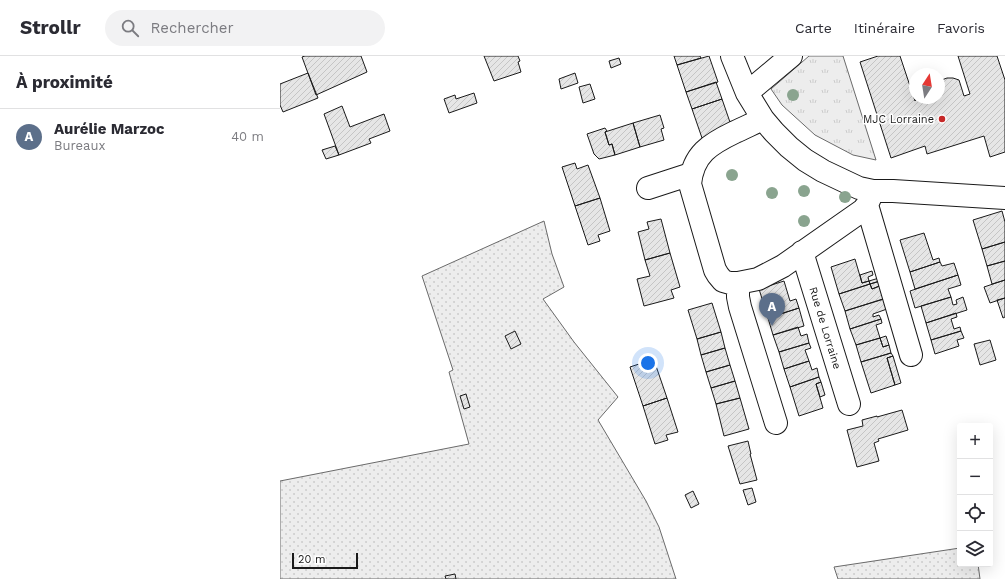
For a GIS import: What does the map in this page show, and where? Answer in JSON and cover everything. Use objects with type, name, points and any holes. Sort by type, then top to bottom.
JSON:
[{"type":"street","points":[[732,56],[747,93],[763,119],[774,132],[805,160],[823,171],[859,188],[870,198],[911,355]]},
{"type":"street","points":[[747,93],[791,56]]},
{"type":"street","points":[[763,119],[716,141],[704,151],[698,159],[691,174],[690,184],[718,276],[723,281],[738,283],[758,279],[783,266],[863,210],[870,198],[893,191],[1005,198]]},
{"type":"street","points":[[648,188],[691,174]]},
{"type":"street","name":"Rue de Lorraine","points":[[802,252],[849,404]]},
{"type":"street","points":[[738,283],[740,307],[776,423]]},
{"type":"green space","points":[[809,56],[843,56],[876,160],[853,155],[815,135],[782,105],[771,89]]},
{"type":"green space","points":[[544,221],[552,254],[564,287],[543,299],[574,342],[618,397],[598,420],[646,501],[659,527],[676,579],[280,579],[280,481],[469,444],[449,372],[453,370],[422,276]]},
{"type":"green space","points":[[957,548],[957,567],[978,567],[980,579],[838,579],[834,567]]},
{"type":"building","points":[[361,56],[367,72],[316,95],[302,57]]},
{"type":"building","points":[[484,56],[518,56],[521,72],[494,81]]},
{"type":"building","points":[[674,56],[700,56],[701,58],[677,65]]},
{"type":"building","points":[[709,56],[718,82],[686,92],[677,65]]},
{"type":"building","name":"MJC Lorraine","points":[[878,56],[900,56],[909,83],[909,104],[945,104],[945,79],[953,78],[959,80],[964,96],[970,94],[958,56],[997,56],[1005,80],[1005,152],[990,157],[984,136],[927,154],[925,146],[891,158],[860,62]]},
{"type":"building","points":[[619,58],[621,64],[611,68],[609,61]]},
{"type":"building","points":[[308,73],[318,98],[283,112],[280,105],[280,84]]},
{"type":"building","points":[[575,73],[578,83],[561,89],[559,79]]},
{"type":"building","points":[[716,82],[722,99],[692,109],[686,92]]},
{"type":"building","points":[[590,84],[595,99],[583,103],[579,87]]},
{"type":"building","points":[[474,93],[477,103],[449,113],[444,99],[455,95],[456,99]]},
{"type":"building","points":[[722,99],[732,128],[702,138],[692,109]]},
{"type":"building","points":[[342,106],[350,127],[384,114],[390,131],[369,139],[371,143],[339,155],[324,114]]},
{"type":"building","points":[[660,115],[664,128],[661,129],[664,140],[640,147],[633,123]]},
{"type":"building","points":[[633,123],[640,147],[615,155],[612,144],[609,145],[605,132]]},
{"type":"building","points":[[605,128],[607,131],[605,132],[609,145],[612,144],[615,155],[599,159],[594,154],[587,134]]},
{"type":"building","points":[[335,146],[339,155],[326,159],[322,150]]},
{"type":"building","points":[[575,163],[577,169],[588,165],[600,198],[575,206],[562,167]]},
{"type":"building","points":[[600,198],[610,231],[598,235],[600,241],[588,245],[575,206]]},
{"type":"building","points":[[1002,211],[1005,222],[1005,242],[982,249],[973,220]]},
{"type":"building","points":[[661,219],[670,253],[645,260],[638,232],[649,229],[647,222]]},
{"type":"building","points":[[924,233],[933,260],[939,258],[940,262],[910,272],[900,240]]},
{"type":"building","points":[[1005,242],[1005,261],[987,266],[982,249]]},
{"type":"building","points":[[670,253],[680,287],[671,290],[674,298],[644,306],[637,279],[650,276],[645,260]]},
{"type":"building","points":[[855,259],[862,283],[869,281],[870,284],[839,294],[831,267]]},
{"type":"building","points":[[1005,261],[1005,280],[992,284],[987,266]]},
{"type":"building","points":[[940,262],[942,266],[954,263],[958,275],[915,289],[910,272]]},
{"type":"building","points":[[872,271],[873,275],[868,277],[869,281],[862,283],[860,275]]},
{"type":"building","points":[[958,275],[961,285],[948,289],[951,297],[915,308],[910,291]]},
{"type":"building","points":[[879,278],[880,281],[870,284],[869,281]]},
{"type":"building","points":[[1005,280],[1005,298],[990,303],[984,287]]},
{"type":"building","points":[[784,281],[790,301],[796,299],[799,308],[768,318],[759,289]]},
{"type":"building","points":[[880,281],[882,285],[872,289],[870,284]]},
{"type":"building","points":[[870,284],[872,289],[882,285],[886,298],[845,311],[839,294]]},
{"type":"building","points":[[951,297],[953,305],[957,304],[956,300],[963,297],[967,310],[926,323],[921,306]]},
{"type":"building","points":[[1005,298],[1005,317],[1003,318],[997,300]]},
{"type":"building","points":[[884,299],[887,309],[873,314],[873,317],[879,315],[881,319],[850,329],[845,311]]},
{"type":"building","points":[[712,303],[721,332],[697,339],[688,310]]},
{"type":"building","points":[[799,308],[804,326],[773,335],[768,318]]},
{"type":"building","points":[[956,313],[957,317],[951,319],[954,329],[960,327],[961,331],[931,340],[926,323]]},
{"type":"building","points":[[881,319],[882,323],[876,325],[880,338],[856,345],[850,329]]},
{"type":"building","points":[[798,327],[801,336],[807,334],[809,343],[779,352],[773,335]]},
{"type":"building","points":[[515,331],[521,344],[511,349],[505,336]]},
{"type":"building","points":[[961,331],[964,338],[957,340],[959,346],[935,354],[931,340]]},
{"type":"building","points":[[721,332],[725,348],[701,355],[697,339]]},
{"type":"building","points":[[886,336],[889,345],[883,347],[880,338]]},
{"type":"building","points":[[880,338],[883,347],[889,345],[891,353],[861,362],[856,345]]},
{"type":"building","points":[[990,340],[996,360],[980,365],[974,344]]},
{"type":"building","points":[[809,343],[811,348],[805,350],[809,361],[784,369],[779,352]]},
{"type":"building","points":[[725,348],[730,365],[706,372],[701,355]]},
{"type":"building","points":[[891,353],[893,356],[887,358],[895,385],[871,393],[861,362]]},
{"type":"building","points":[[893,356],[901,383],[895,385],[887,358]]},
{"type":"building","points":[[809,361],[812,370],[817,368],[819,377],[790,387],[784,369]]},
{"type":"building","points":[[642,363],[643,367],[655,363],[667,398],[643,406],[630,367]]},
{"type":"building","points":[[730,365],[735,381],[711,388],[706,372]]},
{"type":"building","points":[[819,377],[821,382],[816,384],[823,408],[799,416],[790,387]]},
{"type":"building","points":[[735,381],[740,398],[716,404],[711,388]]},
{"type":"building","points":[[821,382],[825,395],[820,397],[816,384]]},
{"type":"building","points":[[466,394],[470,407],[464,409],[460,396]]},
{"type":"building","points":[[667,398],[678,432],[666,435],[668,440],[655,444],[643,406]]},
{"type":"building","points":[[740,398],[749,429],[724,436],[716,404]]},
{"type":"building","points":[[902,410],[908,430],[878,439],[879,441],[874,443],[879,461],[857,467],[847,430],[863,426],[862,420]]},
{"type":"building","points":[[748,441],[757,480],[740,484],[728,446]]},
{"type":"building","points":[[752,488],[756,502],[748,505],[743,490]]},
{"type":"building","points":[[693,491],[699,504],[691,508],[685,495]]},
{"type":"building","points":[[455,574],[456,579],[446,579],[445,576]]},
{"type":"place","name":"MJC Lorraine","points":[[942,119]]},
{"type":"place","name":"Aurélie Marzoc","points":[[772,326]]}]
